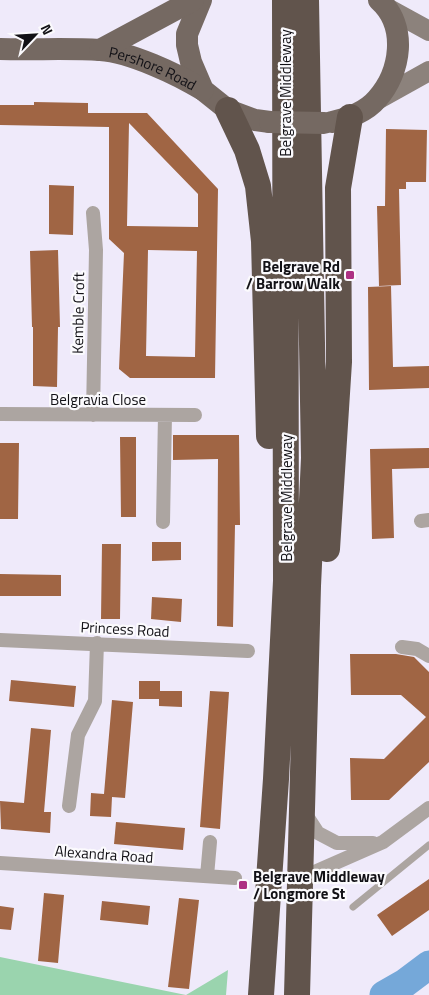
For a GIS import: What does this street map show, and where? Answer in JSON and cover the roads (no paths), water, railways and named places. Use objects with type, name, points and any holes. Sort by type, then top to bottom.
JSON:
[{"type":"highway","name":"Belgrave Middleway","points":[[261,995],[276,779],[286,581],[285,0]]},
{"type":"highway","name":"Belgrave Middleway","points":[[297,995],[303,756],[314,458],[306,0]]},
{"type":"highway","points":[[228,110],[247,150],[258,186],[264,241],[276,779]]},
{"type":"highway","points":[[303,756],[314,712],[330,510],[339,362],[337,205],[350,117]]},
{"type":"main road","name":"Pershore Road","points":[[100,50],[193,0]]},
{"type":"main road","points":[[201,0],[194,13],[187,39],[191,62],[203,90]]},
{"type":"main road","points":[[377,100],[387,85],[397,59],[396,28],[384,4]]},
{"type":"main road","name":"Pershore Road","points":[[0,49],[100,50],[160,68],[181,77],[203,90],[228,110],[255,120],[324,123],[350,117],[377,100]]},
{"type":"street","points":[[384,4],[429,31]]},
{"type":"street","points":[[377,100],[429,71]]},
{"type":"street","name":"Kemble Croft","points":[[93,213],[96,250],[93,415]]},
{"type":"street","name":"Belgravia Close","points":[[0,414],[196,415]]},
{"type":"street","points":[[164,522],[165,415]]},
{"type":"street","name":"Princess Road","points":[[0,640],[96,643],[248,652]]},
{"type":"street","points":[[69,806],[78,735],[95,701],[96,643]]},
{"type":"street","points":[[402,647],[417,649],[429,656]]},
{"type":"street","points":[[303,810],[318,834],[337,843],[383,842]]},
{"type":"street","points":[[301,878],[383,842],[428,810]]},
{"type":"street","points":[[206,876],[210,842]]},
{"type":"street","name":"Alexandra Road","points":[[0,863],[234,878]]},
{"type":"lane","points":[[353,907],[429,845]]},
{"type":"waterway","points":[[384,995],[405,983],[429,965]]},
{"type":"place","name":"Belgrave Rd / Barrow Walk","points":[[350,275]]},
{"type":"place","name":"Belgrave Middleway / Longmore St","points":[[243,885]]}]
